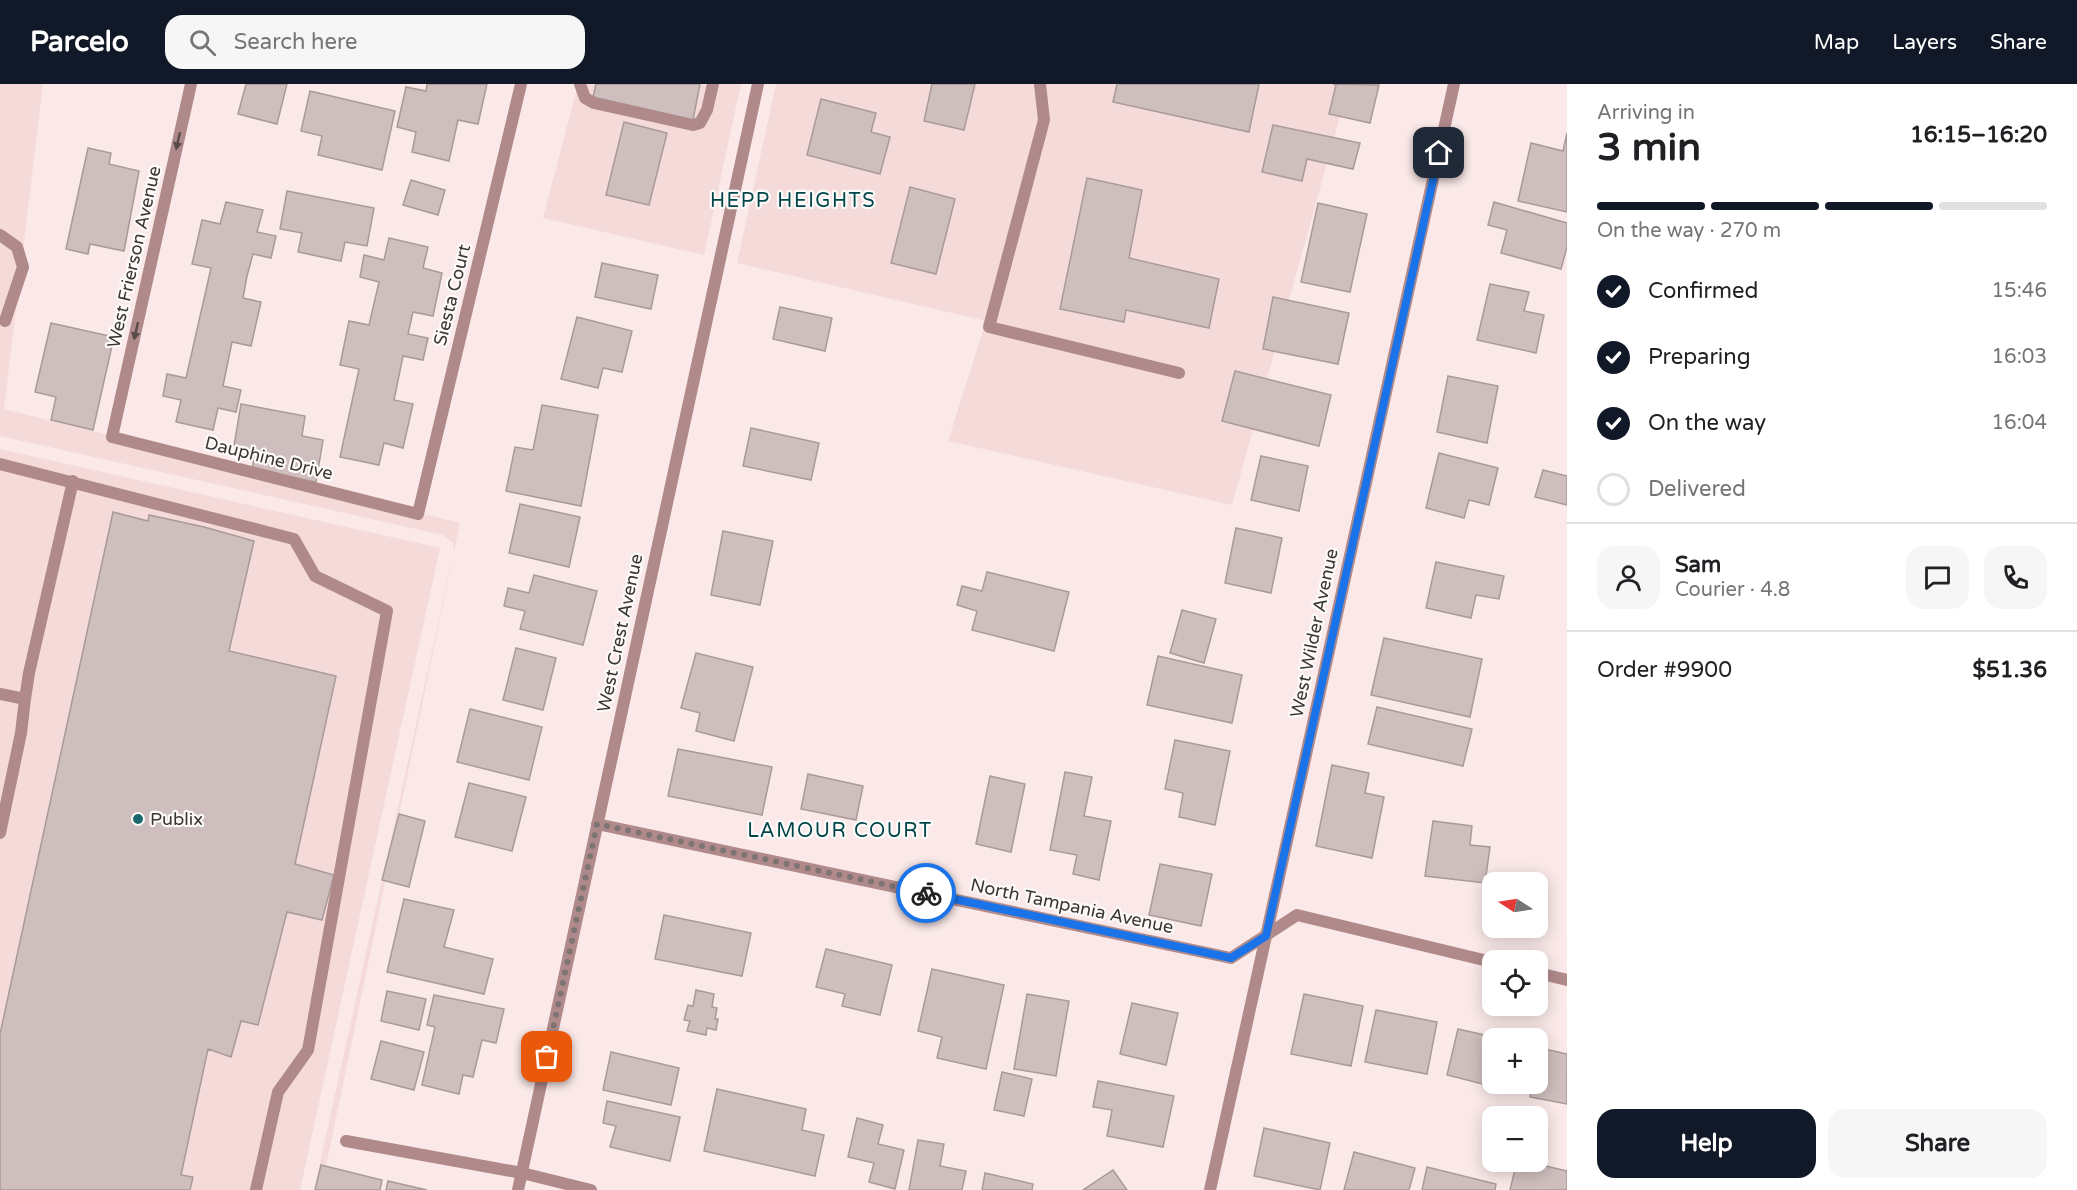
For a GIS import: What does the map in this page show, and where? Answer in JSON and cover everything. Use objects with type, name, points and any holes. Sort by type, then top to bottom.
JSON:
[{"type":"street","name":"West Frierson Avenue","points":[[112,437],[191,84]]},
{"type":"street","name":"Siesta Court","points":[[418,514],[521,84]]},
{"type":"street","points":[[580,84],[585,98],[594,103],[693,125],[700,123],[707,110],[713,84]]},
{"type":"street","name":"West Crest Avenue","points":[[518,1190],[758,84]]},
{"type":"street","points":[[1040,84],[1044,120],[990,327],[1179,373]]},
{"type":"street","name":"West Wilder Avenue","points":[[1210,1190],[1454,84]]},
{"type":"street","points":[[0,235],[17,247],[22,267],[5,321]]},
{"type":"street","name":"Dauphine Drive","points":[[112,437],[418,514]]},
{"type":"street","points":[[0,464],[294,539],[315,576],[387,611],[308,1050],[278,1092],[256,1190]]},
{"type":"street","points":[[0,833],[21,733],[29,673],[73,481]]},
{"type":"street","points":[[0,694],[25,699]]},
{"type":"street","name":"North Tampania Avenue","points":[[597,824],[1231,958],[1297,915],[1482,960]]},
{"type":"street","points":[[1548,975],[1567,980]]},
{"type":"street","points":[[346,1141],[522,1173],[591,1190]]},
{"type":"shaded area","points":[[0,84],[43,84],[4,409],[460,523],[321,1190],[314,1190],[454,551],[453,543],[443,535],[0,436]]},
{"type":"shaded area","points":[[578,84],[741,84],[704,255],[543,218]]},
{"type":"shaded area","points":[[776,84],[1349,84],[1232,505],[948,441],[986,321],[737,263]]},
{"type":"shaded area","points":[[0,449],[440,548],[300,1190],[0,1190]]},
{"type":"building","points":[[246,84],[287,84],[277,124],[238,114]]},
{"type":"building","points":[[427,84],[487,84],[478,124],[458,120],[449,161],[412,152],[416,132],[397,127],[406,87],[426,91]]},
{"type":"building","points":[[596,84],[700,84],[693,120],[593,97]]},
{"type":"building","points":[[932,84],[975,84],[964,130],[924,121]]},
{"type":"building","points":[[1117,84],[1259,84],[1249,132],[1113,102]]},
{"type":"building","points":[[1333,84],[1379,85],[1370,123],[1329,114],[1336,85]]},
{"type":"building","points":[[310,91],[395,111],[382,170],[318,155],[322,136],[301,131]]},
{"type":"building","points":[[821,99],[876,113],[871,132],[890,137],[880,174],[807,155]]},
{"type":"building","points":[[624,122],[667,133],[649,205],[606,195]]},
{"type":"building","points":[[1273,125],[1360,143],[1353,169],[1307,159],[1302,181],[1262,172]]},
{"type":"building","points":[[1567,133],[1567,212],[1518,201],[1531,143],[1563,151]]},
{"type":"building","points":[[88,148],[111,153],[109,164],[139,171],[124,251],[90,244],[88,254],[66,249]]},
{"type":"building","points":[[1087,178],[1142,190],[1129,258],[1219,279],[1209,328],[1126,310],[1124,322],[1060,309]]},
{"type":"building","points":[[411,180],[445,190],[438,215],[403,205]]},
{"type":"building","points":[[910,187],[955,199],[936,274],[891,263]]},
{"type":"building","points":[[287,191],[374,208],[367,246],[345,242],[341,261],[298,252],[302,233],[280,229]]},
{"type":"building","points":[[226,202],[263,210],[257,232],[276,236],[271,258],[253,254],[247,276],[243,298],[261,302],[251,346],[232,342],[223,386],[241,390],[236,412],[218,408],[213,430],[176,422],[181,400],[163,396],[167,374],[186,378],[211,268],[192,264],[202,220],[220,224]]},
{"type":"building","points":[[1494,202],[1567,223],[1567,247],[1561,269],[1501,253],[1507,230],[1488,225]]},
{"type":"building","points":[[1318,203],[1367,214],[1350,292],[1301,282]]},
{"type":"building","points":[[389,238],[428,247],[423,268],[442,273],[433,316],[413,312],[408,334],[428,338],[423,360],[403,356],[394,400],[413,404],[403,448],[384,443],[379,465],[340,457],[359,369],[340,365],[349,321],[369,325],[379,282],[360,277],[364,255],[384,260]]},
{"type":"building","points":[[602,263],[658,275],[651,309],[595,297]]},
{"type":"building","points":[[1490,284],[1529,292],[1524,311],[1544,315],[1536,353],[1477,340]]},
{"type":"building","points":[[1273,297],[1349,313],[1338,364],[1263,349]]},
{"type":"building","points":[[780,307],[832,318],[825,351],[773,339]]},
{"type":"building","points":[[577,317],[632,331],[622,372],[603,368],[598,388],[561,379]]},
{"type":"building","points":[[51,323],[114,337],[93,430],[51,420],[56,397],[35,392]]},
{"type":"building","points":[[1235,371],[1331,395],[1319,446],[1222,421]]},
{"type":"building","points":[[1448,376],[1498,386],[1487,443],[1437,432]]},
{"type":"building","points":[[241,404],[305,416],[302,436],[323,440],[316,482],[252,471],[255,450],[234,446]]},
{"type":"building","points":[[542,405],[598,415],[581,506],[506,491],[515,447],[533,450]]},
{"type":"building","points":[[751,428],[819,443],[811,480],[743,466]]},
{"type":"building","points":[[1439,453],[1498,468],[1489,505],[1469,500],[1464,518],[1426,508]]},
{"type":"building","points":[[1261,456],[1308,466],[1299,511],[1251,500]]},
{"type":"building","points":[[1543,470],[1567,476],[1567,505],[1535,497]]},
{"type":"building","points":[[520,504],[580,517],[569,567],[509,553]]},
{"type":"building","points":[[113,512],[148,521],[149,515],[254,541],[229,651],[336,676],[295,864],[334,875],[322,920],[287,912],[258,1025],[241,1021],[231,1057],[208,1049],[181,1175],[193,1177],[190,1190],[0,1190],[0,1034]]},
{"type":"building","points":[[1236,528],[1282,538],[1271,593],[1225,583]]},
{"type":"building","points":[[723,531],[773,541],[760,605],[711,595]]},
{"type":"building","points":[[1436,562],[1504,576],[1499,599],[1476,595],[1471,618],[1426,608]]},
{"type":"building","points":[[987,572],[1069,592],[1054,651],[972,630],[977,611],[957,605],[962,586],[982,591]]},
{"type":"building","points":[[534,575],[597,591],[583,645],[520,629],[525,611],[504,606],[508,588],[529,593]]},
{"type":"building","points":[[1182,610],[1216,619],[1204,663],[1170,653]]},
{"type":"building","points":[[1384,638],[1482,659],[1470,717],[1371,695]]},
{"type":"building","points":[[516,648],[556,658],[543,710],[503,700]]},
{"type":"building","points":[[696,653],[753,667],[734,741],[696,731],[700,713],[681,708]]},
{"type":"building","points":[[1158,656],[1242,675],[1232,723],[1147,705]]},
{"type":"building","points":[[1377,707],[1472,729],[1463,766],[1368,744]]},
{"type":"building","points":[[470,709],[542,727],[529,780],[457,762]]},
{"type":"building","points":[[1175,740],[1230,751],[1215,825],[1179,817],[1183,793],[1165,789]]},
{"type":"building","points":[[678,749],[772,767],[762,815],[668,796]]},
{"type":"building","points":[[1332,765],[1369,773],[1365,793],[1384,797],[1372,858],[1316,846]]},
{"type":"building","points":[[1065,772],[1092,777],[1084,816],[1111,821],[1099,880],[1073,874],[1077,855],[1050,850]]},
{"type":"building","points":[[808,774],[863,786],[856,820],[801,809]]},
{"type":"building","points":[[990,776],[1025,784],[1011,852],[976,844]]},
{"type":"building","points":[[469,783],[526,797],[512,851],[455,837]]},
{"type":"building","points":[[399,814],[425,821],[409,887],[382,880]]},
{"type":"building","points":[[1433,821],[1472,826],[1470,845],[1490,847],[1487,872],[1482,872],[1482,883],[1425,876]]},
{"type":"building","points":[[1160,864],[1212,874],[1201,926],[1149,915]]},
{"type":"building","points":[[404,899],[454,910],[444,947],[493,959],[484,994],[387,972]]},
{"type":"building","points":[[664,915],[751,933],[742,976],[655,959]]},
{"type":"building","points":[[826,949],[892,965],[880,1015],[842,1006],[845,994],[816,987]]},
{"type":"building","points":[[932,969],[1004,985],[986,1069],[937,1058],[942,1037],[918,1031]]},
{"type":"building","points":[[696,990],[714,994],[712,1007],[717,1008],[716,1030],[707,1028],[706,1035],[687,1031],[690,1021],[684,1020],[688,1005],[693,1006]]},
{"type":"building","points":[[387,991],[426,999],[419,1030],[381,1021]]},
{"type":"building","points":[[1027,994],[1069,1001],[1056,1076],[1014,1069]]},
{"type":"building","points":[[1304,994],[1363,1006],[1351,1066],[1291,1054]]},
{"type":"building","points":[[434,995],[504,1009],[496,1043],[482,1040],[473,1077],[463,1075],[459,1094],[422,1085],[435,1027],[427,1025]]},
{"type":"building","points":[[1132,1003],[1178,1013],[1166,1065],[1120,1054]]},
{"type":"building","points":[[1376,1010],[1437,1022],[1427,1074],[1365,1062]]},
{"type":"building","points":[[1458,1029],[1482,1034],[1482,1084],[1447,1075]]},
{"type":"building","points":[[381,1041],[424,1052],[414,1090],[371,1079]]},
{"type":"building","points":[[1548,1050],[1567,1054],[1567,1104],[1530,1097],[1531,1094],[1548,1094]]},
{"type":"building","points":[[611,1052],[679,1068],[671,1105],[603,1090]]},
{"type":"building","points":[[1002,1072],[1032,1079],[1024,1116],[994,1110]]},
{"type":"building","points":[[1098,1081],[1174,1096],[1163,1147],[1107,1136],[1112,1110],[1093,1107]]},
{"type":"building","points":[[717,1089],[806,1109],[802,1130],[824,1135],[815,1176],[704,1151]]},
{"type":"building","points":[[607,1101],[680,1117],[670,1161],[610,1147],[616,1126],[603,1123]]},
{"type":"building","points":[[857,1118],[883,1125],[878,1144],[904,1150],[895,1189],[869,1182],[874,1163],[848,1157]]},
{"type":"building","points":[[1264,1128],[1330,1143],[1320,1190],[1254,1176]]},
{"type":"building","points":[[918,1140],[944,1144],[940,1166],[966,1171],[962,1190],[909,1190]]},
{"type":"building","points":[[1354,1152],[1415,1168],[1409,1190],[1344,1190]]},
{"type":"building","points":[[321,1165],[382,1180],[380,1190],[315,1190]]},
{"type":"building","points":[[1548,1166],[1567,1171],[1567,1190],[1510,1190],[1514,1172],[1548,1172]]},
{"type":"building","points":[[1427,1167],[1496,1184],[1495,1190],[1422,1190]]},
{"type":"building","points":[[1113,1170],[1127,1190],[1083,1190]]},
{"type":"building","points":[[985,1173],[1033,1184],[1032,1190],[982,1190]]},
{"type":"building","points":[[388,1181],[427,1190],[386,1190]]},
{"type":"way so far","points":[[547,1057],[597,824],[926,893]]},
{"type":"place","name":"Publix","points":[[138,819]]},
{"type":"district","name":"HEPP HEIGHTS","points":[[793,201]]},
{"type":"district","name":"LAMOUR COURT","points":[[840,831]]},
{"type":"route","points":[[926,893],[1231,958],[1266,936],[1439,153]]}]
